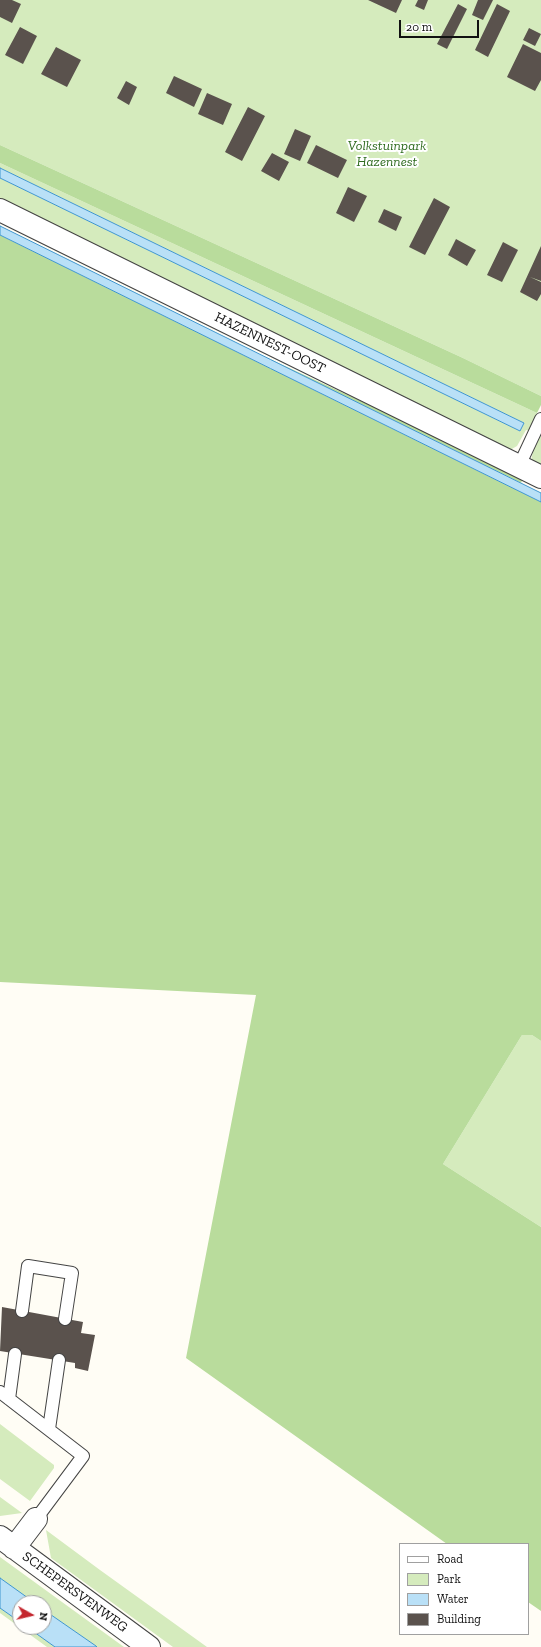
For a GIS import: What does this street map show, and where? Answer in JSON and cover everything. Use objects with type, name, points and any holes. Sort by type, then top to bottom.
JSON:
[{"type":"street","name":"HAZENNEST-OOST","points":[[0,210],[541,477]]},
{"type":"street","points":[[7,1543],[36,1519]]},
{"type":"street","name":"SCHEPERSVENWEG","points":[[7,1543],[149,1647]]},
{"type":"lane","points":[[518,466],[541,419]]},
{"type":"lane","points":[[22,1311],[28,1266],[72,1273],[65,1319]]},
{"type":"lane","points":[[15,1354],[4,1396],[84,1456],[36,1519]]},
{"type":"lane","points":[[49,1429],[59,1360]]},
{"type":"green space","name":"Volkstuinpark Hazennest","points":[[0,0],[541,0],[541,396],[463,358],[0,145]]},
{"type":"green space","points":[[0,145],[463,358],[541,396],[541,405],[537,413],[0,163]]},
{"type":"green space","points":[[0,163],[537,413],[529,431],[526,430],[517,446],[510,450],[0,200],[0,178],[520,431],[524,423],[0,168]]},
{"type":"green space","points":[[0,235],[541,502],[541,1041],[532,1035],[522,1035],[443,1164],[541,1227],[541,1611],[529,1603],[529,1543],[446,1543],[186,1358],[256,995],[0,982]]},
{"type":"green space","points":[[261,355],[480,456],[523,478],[521,483]]},
{"type":"green space","points":[[541,434],[541,468],[531,463],[533,450]]},
{"type":"green space","points":[[522,1035],[532,1035],[541,1041],[541,1227],[443,1164]]},
{"type":"green space","points":[[0,1424],[54,1465],[54,1468],[30,1501],[0,1479]]},
{"type":"green space","points":[[0,1497],[22,1513],[0,1516]]},
{"type":"green space","points":[[46,1530],[207,1647],[173,1647],[51,1558]]},
{"type":"green space","points":[[0,1557],[124,1647],[97,1647],[52,1616],[52,1595],[24,1595],[0,1578]]},
{"type":"green space","points":[[0,1608],[12,1616],[12,1622],[0,1613]]},
{"type":"green space","points":[[30,1635],[38,1635],[55,1647],[47,1647]]},
{"type":"water","points":[[0,168],[524,423],[520,431],[0,178]]},
{"type":"water","points":[[0,226],[541,493],[541,502],[0,235]]},
{"type":"water","points":[[0,1578],[24,1595],[12,1595],[12,1616],[0,1608]]},
{"type":"water","points":[[52,1616],[97,1647],[55,1647],[38,1635],[52,1635]]},
{"type":"building","points":[[0,0],[12,0],[21,4],[12,23],[0,17]]},
{"type":"building","points":[[368,0],[402,0],[396,13]]},
{"type":"building","points":[[418,0],[428,0],[424,10],[415,6]]},
{"type":"building","points":[[478,0],[493,0],[483,20],[472,15]]},
{"type":"building","points":[[458,4],[467,9],[447,49],[437,44]]},
{"type":"building","points":[[497,4],[510,11],[488,57],[475,50]]},
{"type":"building","points":[[20,27],[37,36],[23,64],[5,55]]},
{"type":"building","points":[[529,28],[541,34],[535,46],[523,40]]},
{"type":"building","points":[[523,44],[541,53],[541,80],[535,91],[507,77]]},
{"type":"building","points":[[56,47],[81,60],[67,87],[41,74]]},
{"type":"building","points":[[174,76],[202,89],[194,107],[166,93]]},
{"type":"building","points":[[126,81],[137,87],[129,105],[117,98]]},
{"type":"building","points":[[207,93],[232,104],[223,125],[198,114]]},
{"type":"building","points":[[248,107],[265,116],[242,161],[225,152]]},
{"type":"building","points":[[295,129],[311,136],[300,161],[284,154]]},
{"type":"building","points":[[316,145],[347,160],[338,178],[307,163]]},
{"type":"building","points":[[272,153],[289,162],[279,181],[261,171]]},
{"type":"building","points":[[348,187],[367,196],[354,222],[336,213]]},
{"type":"building","points":[[434,198],[450,207],[425,255],[409,247]]},
{"type":"building","points":[[384,209],[402,217],[396,231],[378,222]]},
{"type":"building","points":[[456,239],[476,250],[467,266],[448,255]]},
{"type":"building","points":[[503,242],[518,250],[502,282],[487,275]]},
{"type":"building","points":[[541,246],[541,281],[530,277],[541,282],[541,294],[537,301],[520,292]]},
{"type":"building","points":[[2,1307],[83,1322],[81,1333],[95,1335],[88,1371],[75,1368],[75,1363],[0,1351]]}]
